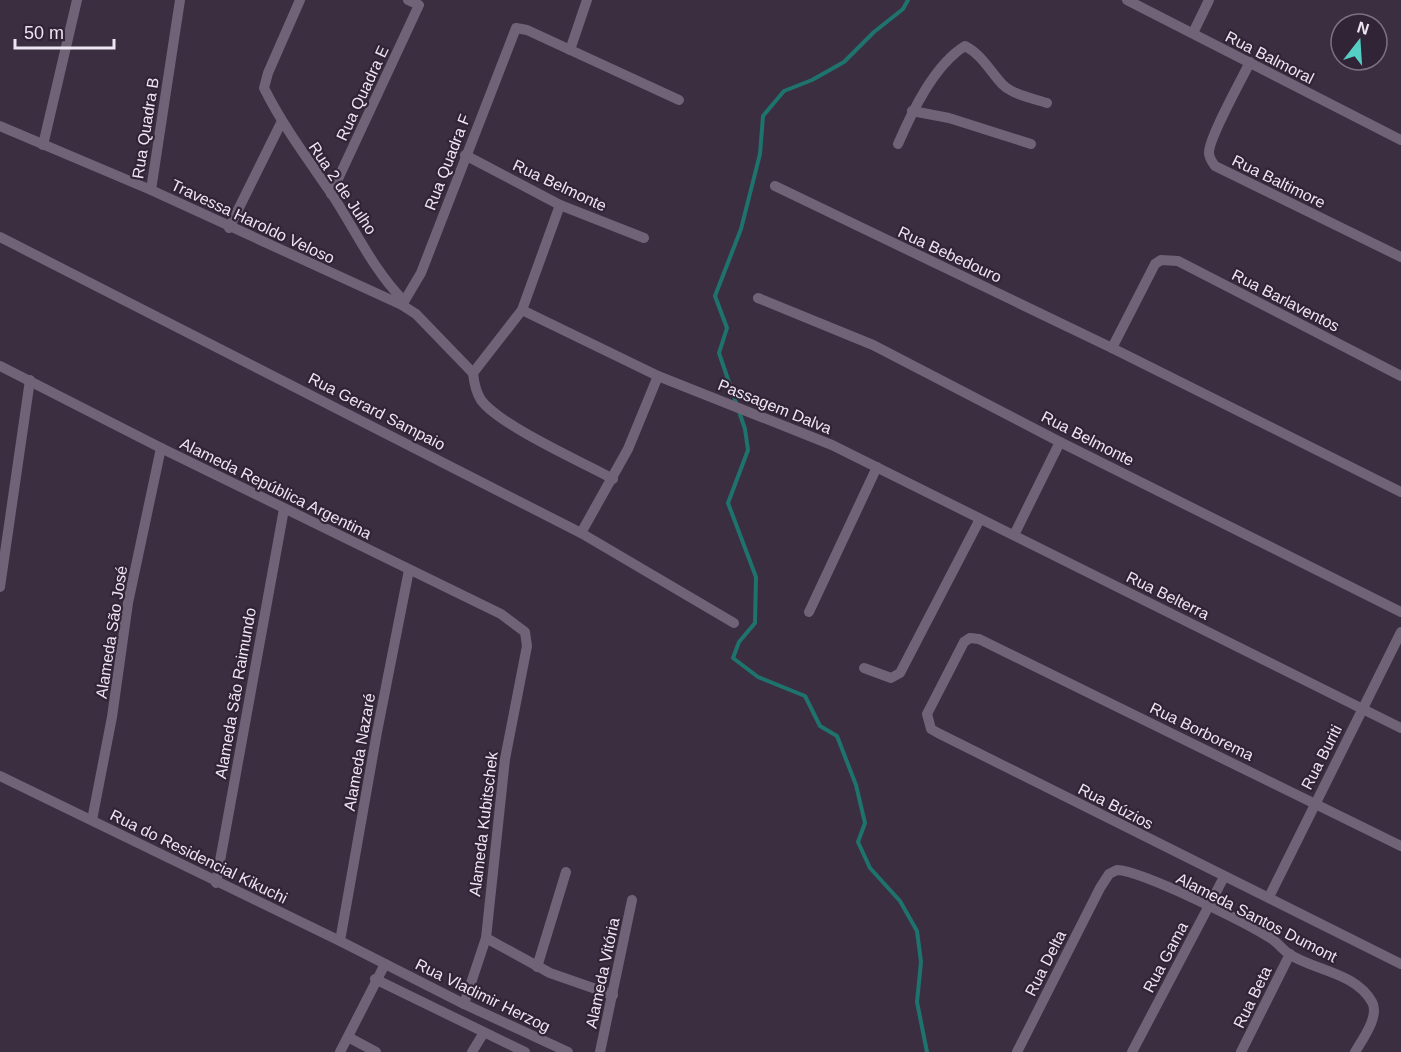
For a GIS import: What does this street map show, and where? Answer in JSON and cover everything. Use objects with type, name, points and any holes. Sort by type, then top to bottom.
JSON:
[{"type":"street","points":[[43,145],[77,0]]},
{"type":"street","name":"Rua Quadra B","points":[[151,190],[180,0]]},
{"type":"street","name":"Rua 2 de Julho","points":[[300,0],[267,73],[264,88],[281,123],[403,303]]},
{"type":"street","name":"Rua Quadra E","points":[[331,194],[419,5],[408,0]]},
{"type":"street","points":[[587,0],[570,50],[679,100]]},
{"type":"street","name":"Rua Balmoral","points":[[1127,0],[1401,140]]},
{"type":"street","points":[[1193,33],[1209,0]]},
{"type":"street","name":"Rua Quadra F","points":[[403,303],[421,273],[516,28],[527,30],[570,50]]},
{"type":"street","points":[[898,144],[912,111],[928,84],[965,46],[1003,85],[1015,92],[1047,103]]},
{"type":"street","name":"Rua Baltimore","points":[[1250,62],[1214,137],[1208,154],[1211,161],[1215,166],[1401,257]]},
{"type":"street","points":[[912,111],[949,118],[1031,144]]},
{"type":"street","points":[[229,228],[281,123]]},
{"type":"street","name":"Travessa Haroldo Veloso","points":[[0,126],[151,190],[229,228],[403,303],[473,374]]},
{"type":"street","name":"Rua Belmonte","points":[[465,155],[560,205],[644,238]]},
{"type":"street","name":"Rua Bebedouro","points":[[775,186],[1112,348],[1401,492]]},
{"type":"street","points":[[560,205],[522,310],[473,374],[475,388],[491,410],[513,425],[613,479]]},
{"type":"street","name":"Rua Gerard Sampaio","points":[[0,237],[581,533],[734,623]]},
{"type":"street","name":"Rua Barlaventos","points":[[1112,348],[1155,264],[1161,260],[1178,261],[1401,376]]},
{"type":"street","name":"Rua Belmonte","points":[[758,298],[873,345],[1060,442],[1401,612]]},
{"type":"street","name":"Passagem Dalva","points":[[522,310],[658,376],[800,431],[1014,535]]},
{"type":"street","name":"Alameda República Argentina","points":[[0,366],[160,448],[512,620],[525,632],[527,646]]},
{"type":"street","points":[[581,533],[628,449],[658,376]]},
{"type":"street","points":[[0,587],[30,380]]},
{"type":"street","points":[[1014,535],[1060,442]]},
{"type":"street","name":"Alameda São José","points":[[92,820],[112,717],[128,603],[160,448]]},
{"type":"street","points":[[809,612],[877,467]]},
{"type":"street","name":"Alameda São Raimundo","points":[[216,883],[284,509]]},
{"type":"street","points":[[864,668],[891,678],[900,673],[980,519]]},
{"type":"street","name":"Rua Belterra","points":[[1014,535],[1401,728]]},
{"type":"street","name":"Alameda Nazaré","points":[[340,941],[377,732],[409,570]]},
{"type":"street","name":"Rua Buriti","points":[[1269,897],[1401,632]]},
{"type":"street","name":"Rua Búzios","points":[[989,644],[974,638],[964,642],[928,708],[927,722],[931,729],[1401,964]]},
{"type":"street","name":"Rua Borborema","points":[[989,644],[1401,846]]},
{"type":"street","name":"Alameda Kubitschek","points":[[464,1004],[486,938],[505,759],[527,646]]},
{"type":"street","name":"Rua do Residencial Kikuchi","points":[[0,776],[385,964]]},
{"type":"street","name":"Alameda Santos Dumont","points":[[1100,888],[1112,872],[1123,870],[1208,907],[1273,939],[1290,954],[1330,971],[1365,994],[1372,1002],[1374,1009],[1366,1032],[1355,1052]]},
{"type":"street","points":[[537,967],[566,872]]},
{"type":"street","name":"Rua Gama","points":[[1131,1052],[1224,877]]},
{"type":"street","name":"Rua Delta","points":[[1017,1052],[1100,888]]},
{"type":"street","name":"Alameda Vitória","points":[[600,1052],[614,995],[632,900]]},
{"type":"street","points":[[486,938],[563,979],[614,995]]},
{"type":"street","name":"Rua Beta","points":[[1241,1052],[1290,954]]},
{"type":"street","points":[[340,1052],[375,979],[385,964]]},
{"type":"street","name":"Rua Vladimir Herzog","points":[[385,964],[464,1004],[568,1052]]},
{"type":"street","points":[[375,979],[483,1034],[525,1052]]},
{"type":"street","points":[[472,1052],[483,1034]]},
{"type":"street","points":[[348,1036],[376,1052]]},
{"type":"waterway","points":[[908,0],[903,9],[874,32],[844,62],[812,80],[784,91],[763,116],[760,154],[741,229],[715,296],[727,328],[719,353],[745,429],[748,450],[728,503],[756,577],[755,623],[739,642],[733,658],[758,677],[805,696],[820,726],[837,736],[856,785],[865,823],[858,842],[870,868],[900,901],[917,931],[921,962],[917,1002],[927,1052]]}]
